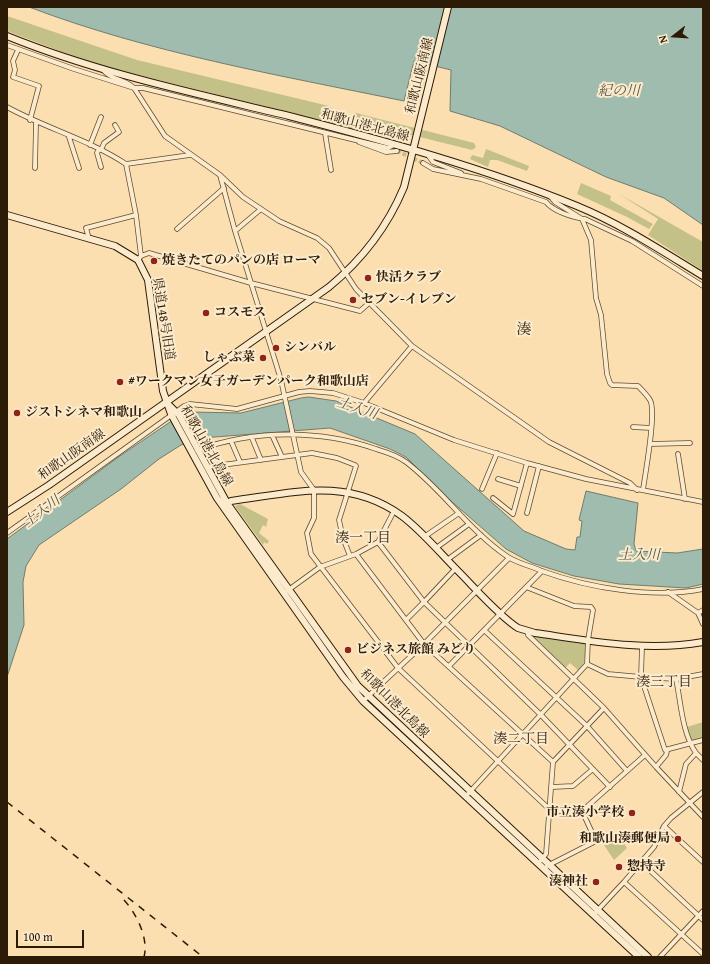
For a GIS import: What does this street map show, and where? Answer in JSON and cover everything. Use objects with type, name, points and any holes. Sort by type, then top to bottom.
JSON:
[{"type":"main road","name":"和歌山阪南線","points":[[413,150],[448,7]]},
{"type":"main road","name":"和歌山港北島線","points":[[7,36],[103,70],[292,117],[396,148],[413,150],[404,187],[394,211],[364,254],[344,274],[312,299],[166,402],[175,414],[225,504],[286,591],[348,673],[365,699],[595,912],[648,957]]},
{"type":"main road","points":[[413,150],[476,169],[550,195],[607,220],[703,276]]},
{"type":"main road","name":"県道148号旧道","points":[[8,215],[115,246],[140,258],[148,280],[154,331],[166,402]]},
{"type":"main road","name":"和歌山阪南線","points":[[8,511],[49,485],[166,402]]},
{"type":"main road","name":"和歌山港北島線","points":[[192,445],[197,450],[207,467],[225,504]]},
{"type":"main road","points":[[225,504],[314,490],[337,490],[349,492],[377,502],[402,516],[512,624],[527,630],[642,647],[671,647],[703,642]]},
{"type":"main road","name":"和歌山港北島線","points":[[595,912],[639,957]]},
{"type":"street","points":[[7,46],[134,88],[143,88],[388,148],[396,148]]},
{"type":"street","points":[[18,50],[13,61],[15,70],[12,77],[39,86],[30,120]]},
{"type":"street","points":[[103,70],[107,75],[130,83],[165,136],[220,175],[243,197],[279,221],[317,238],[329,248],[344,274],[369,303],[412,346],[549,442],[630,483],[637,490]]},
{"type":"street","points":[[7,108],[36,123],[100,149],[126,164],[190,155]]},
{"type":"street","points":[[90,145],[102,117]]},
{"type":"street","points":[[35,168],[36,123]]},
{"type":"street","points":[[102,167],[97,153],[104,143],[119,132],[115,125]]},
{"type":"street","points":[[325,133],[331,170]]},
{"type":"street","points":[[69,137],[79,168]]},
{"type":"street","points":[[428,155],[433,162],[463,174],[521,192],[546,202],[550,207],[582,219],[632,242],[703,286]]},
{"type":"street","points":[[424,163],[433,169],[463,174]]},
{"type":"street","points":[[126,164],[136,215],[140,258],[149,253],[251,283],[360,311],[369,303]]},
{"type":"street","points":[[220,175],[235,231],[286,398],[301,472],[314,490],[314,518],[307,532],[311,554],[320,567],[398,668],[554,811],[582,811],[645,755]]},
{"type":"street","points":[[177,229],[224,188]]},
{"type":"street","points":[[550,195],[555,202],[582,219],[591,240],[596,298],[601,315],[608,379],[612,385],[638,386],[650,400],[652,407],[650,444],[643,490]]},
{"type":"street","points":[[235,231],[261,209]]},
{"type":"street","points":[[89,239],[86,228],[136,215]]},
{"type":"street","points":[[364,403],[412,346]]},
{"type":"street","points":[[7,533],[190,404],[237,409],[286,398],[304,392],[322,391],[364,403],[454,440],[527,463],[637,490],[703,502]]},
{"type":"street","points":[[633,427],[650,428]]},
{"type":"street","points":[[197,450],[231,441],[293,432],[343,439],[392,454],[406,462],[469,524],[509,558],[566,579],[614,588],[668,592],[687,592],[703,589]]},
{"type":"street","points":[[272,435],[282,457]]},
{"type":"street","points":[[252,438],[261,460]]},
{"type":"street","points":[[231,441],[240,462]]},
{"type":"street","points":[[650,444],[690,442]]},
{"type":"street","points":[[207,467],[312,453],[355,465],[349,492],[339,520],[343,538],[350,556]]},
{"type":"street","points":[[482,489],[497,453]]},
{"type":"street","points":[[678,454],[684,499]]},
{"type":"street","points":[[494,498],[514,514],[527,463]]},
{"type":"street","points":[[528,513],[539,466]]},
{"type":"street","points":[[498,478],[521,486]]},
{"type":"street","points":[[286,591],[320,567],[356,554],[378,542],[394,512]]},
{"type":"street","points":[[424,537],[459,513]]},
{"type":"street","points":[[436,548],[469,524]]},
{"type":"street","points":[[447,560],[481,535]]},
{"type":"street","points":[[378,542],[424,602],[542,716],[610,787]]},
{"type":"street","points":[[356,554],[424,644],[553,762]]},
{"type":"street","points":[[365,699],[424,644],[476,589],[509,558]]},
{"type":"street","points":[[406,620],[456,568]]},
{"type":"street","points":[[448,666],[542,571]]},
{"type":"street","points":[[468,794],[542,716],[587,664],[588,640],[593,610],[591,607],[574,606],[526,587]]},
{"type":"street","points":[[668,592],[698,613],[703,624]]},
{"type":"street","points":[[698,613],[703,610]]},
{"type":"street","points":[[484,630],[587,726],[628,771]]},
{"type":"street","points":[[527,630],[528,635],[604,708],[688,803],[703,817]]},
{"type":"street","points":[[642,647],[641,676],[657,728],[667,751],[666,755],[656,767]]},
{"type":"street","points":[[587,664],[608,674],[676,679],[703,674]]},
{"type":"street","points":[[676,679],[690,744],[703,760]]},
{"type":"street","points":[[540,861],[546,854],[551,809],[553,762],[604,708]]},
{"type":"street","points":[[667,751],[703,740]]},
{"type":"street","points":[[679,792],[686,764],[696,753]]},
{"type":"street","points":[[552,788],[573,786],[593,769]]},
{"type":"street","points":[[595,912],[642,862],[654,846],[664,826],[688,803],[703,792]]},
{"type":"street","points":[[546,867],[596,841],[582,811]]},
{"type":"street","points":[[664,826],[703,862]]},
{"type":"street","points":[[642,862],[703,920]]},
{"type":"street","points":[[624,882],[703,954]]},
{"type":"street","points":[[660,957],[703,911]]},
{"type":"shaded area","points":[[7,16],[137,60],[329,106],[340,117],[353,124],[352,128],[94,64],[7,31]]},
{"type":"shaded area","points":[[356,113],[474,143],[476,147],[472,150],[355,121],[353,115]]},
{"type":"shaded area","points":[[486,149],[529,166],[527,171],[497,160],[490,160],[488,167],[470,159],[472,155],[483,158]]},
{"type":"shaded area","points":[[581,183],[611,196],[610,200],[653,224],[649,229],[577,194]]},
{"type":"shaded area","points":[[619,194],[703,242],[703,271],[648,235],[658,219]]},
{"type":"shaded area","points":[[240,504],[268,519],[266,527],[263,525],[259,533],[269,541],[267,544],[264,542],[263,545],[235,506]]},
{"type":"shaded area","points":[[533,636],[587,643],[584,663],[578,670],[570,663],[565,668]]},
{"type":"shaded area","points":[[703,722],[703,738],[692,741],[687,727]]},
{"type":"shaded area","points":[[619,836],[627,848],[614,860],[604,845]]},
{"type":"water","name":"紀の川","points":[[29,7],[703,7],[703,225],[664,198],[606,177],[500,126],[450,111],[451,70],[414,61],[404,101],[215,62],[121,37]]},
{"type":"water","name":"土入川","points":[[309,397],[336,401],[415,434],[524,531],[566,549],[575,550],[577,537],[580,537],[582,521],[579,520],[586,491],[638,503],[634,544],[636,551],[677,553],[703,549],[703,584],[686,588],[619,584],[574,576],[532,563],[506,549],[443,494],[406,457],[390,449],[330,428],[202,438],[181,445],[159,459],[121,489],[39,545],[26,566],[23,582],[24,625],[7,677],[7,539],[117,458],[173,420],[191,412],[241,413]]},
{"type":"tunnel","points":[[397,151],[423,163]]},
{"type":"railway","points":[[7,802],[203,957]]},
{"type":"railway","points":[[124,900],[129,905],[137,919],[143,934],[145,942],[144,957]]},
{"type":"place","name":"焼きたてのパンの店 ローマ","points":[[154,261]]},
{"type":"place","name":"快活クラブ","points":[[368,278]]},
{"type":"place","name":"セブン-イレブン","points":[[353,300]]},
{"type":"place","name":"コスモス","points":[[206,313]]},
{"type":"place","name":"シンバル","points":[[276,348]]},
{"type":"place","name":"しゃぶ菜","points":[[263,358]]},
{"type":"place","name":"#ワークマン女子ガーデンパーク和歌山店","points":[[120,382]]},
{"type":"place","name":"ジストシネマ和歌山","points":[[17,413]]},
{"type":"place","name":"ビジネス旅館 みどり","points":[[348,650]]},
{"type":"place","name":"市立湊小学校","points":[[632,813]]},
{"type":"place","name":"和歌山湊郵便局","points":[[678,839]]},
{"type":"place","name":"惣持寺","points":[[619,867]]},
{"type":"place","name":"湊神社","points":[[596,882]]},
{"type":"district","name":"湊","points":[[524,330]]},
{"type":"district","name":"湊一丁目","points":[[363,538]]},
{"type":"district","name":"湊三丁目","points":[[664,682]]},
{"type":"district","name":"湊二丁目","points":[[521,739]]}]
